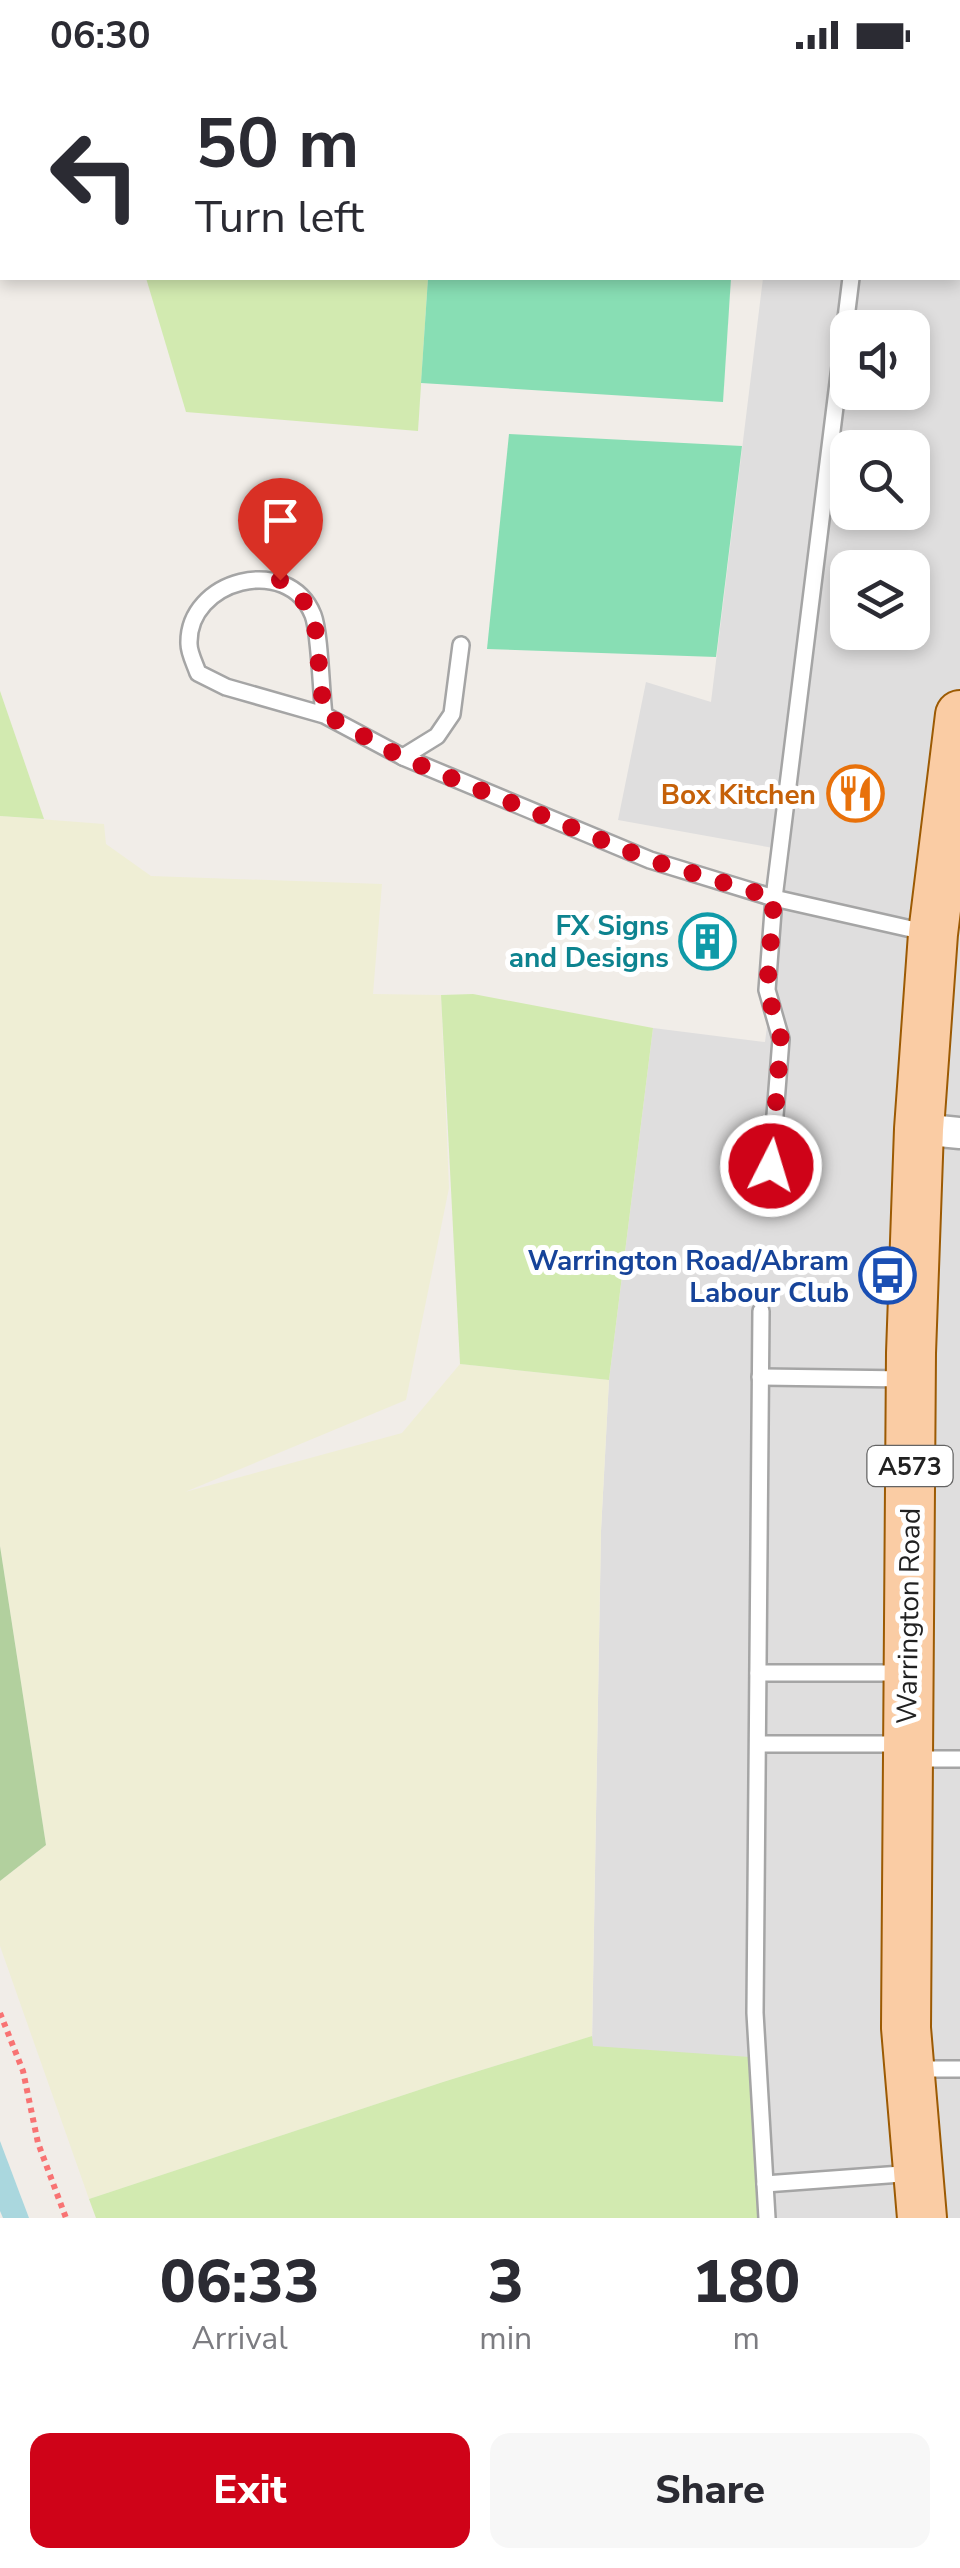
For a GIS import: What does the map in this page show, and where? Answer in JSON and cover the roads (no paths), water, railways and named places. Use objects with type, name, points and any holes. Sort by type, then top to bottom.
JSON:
[{"type":"main road","name":"Warrington Road","points":[[919,2196],[909,2069],[910,1379],[940,1131],[944,910],[960,715]]},
{"type":"lane","points":[[771,1166],[781,1039],[767,990],[774,898],[851,280]]},
{"type":"lane","points":[[324,714],[314,616],[297,592],[280,580],[255,580],[232,584],[211,594],[194,615],[188,646],[198,673],[226,688],[324,714],[403,758],[650,860],[774,898],[944,910]]},
{"type":"lane","points":[[403,758],[437,736],[452,714],[461,645]]},
{"type":"lane","points":[[761,1311],[755,2013],[767,2218]]},
{"type":"lane","points":[[760,1376],[910,1379]]},
{"type":"lane","points":[[758,1673],[908,1674]]},
{"type":"lane","points":[[758,1744],[907,1751],[960,1760]]},
{"type":"lane","points":[[909,2069],[960,2068]]},
{"type":"lane","points":[[764,2184],[919,2196]]},
{"type":"water","points":[[0,2141],[29,2218],[3,2218],[0,2211]]},
{"type":"place","name":"Box Kitchen","points":[[855,794]]},
{"type":"place","name":"FX Signs and Designs","points":[[708,941]]},
{"type":"place","name":"Warrington Road/Abram Labour Club","points":[[888,1276]]}]
